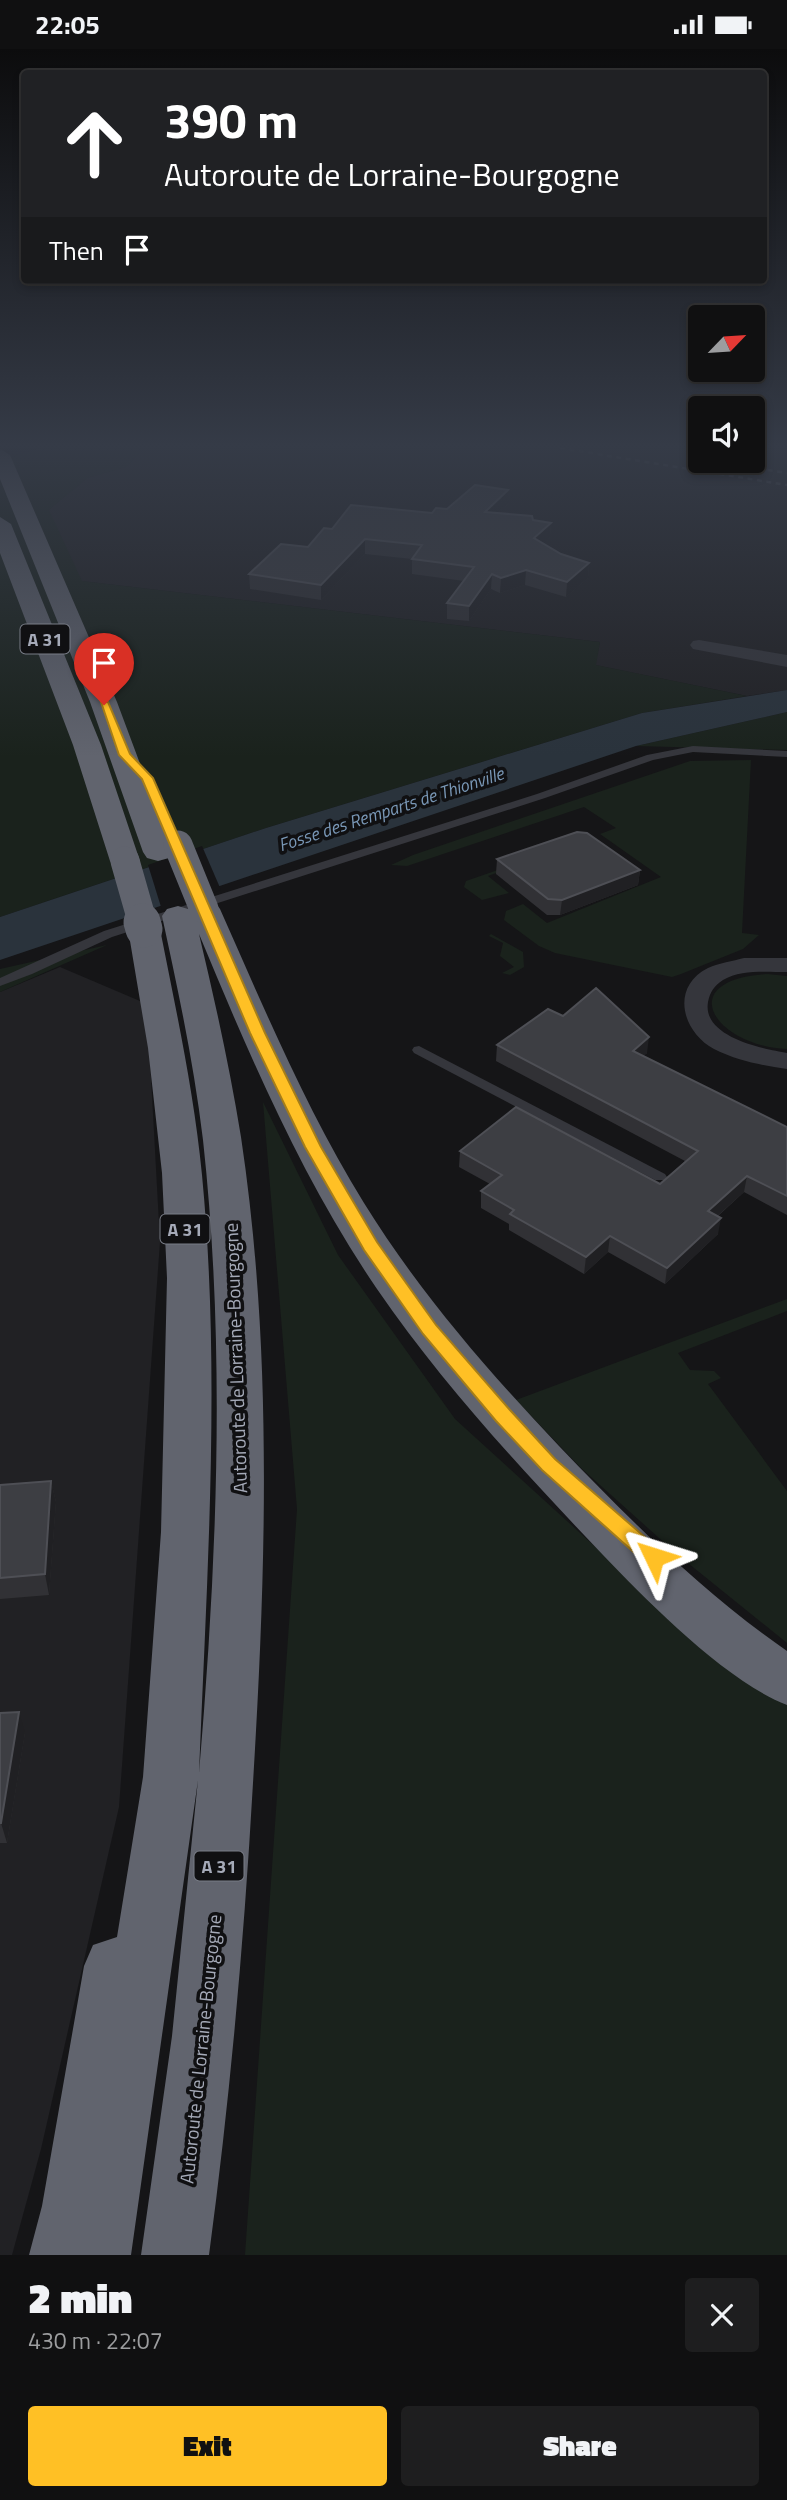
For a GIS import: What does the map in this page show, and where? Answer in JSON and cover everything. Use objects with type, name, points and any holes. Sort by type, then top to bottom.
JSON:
[{"type":"highway","name":"Autoroute de Lorraine-Bourgogne","points":[[20,551],[125,861],[175,918],[166,1048],[182,1173],[188,1278],[185,1532],[171,1777],[97,2255]]},
{"type":"highway","name":"Autoroute de Lorraine-Bourgogne","points":[[23,551],[168,849],[175,918],[208,1041],[236,1259],[241,1475],[232,1700],[216,1903],[175,2255]]},
{"type":"highway","points":[[175,918],[370,1246],[430,1329],[549,1465],[639,1560],[696,1613],[787,1681]]},
{"type":"highway","points":[[549,1465],[663,1565],[709,1601],[787,1653]]},
{"type":"highway","points":[[64,2255],[75,2206],[185,1532]]},
{"type":"street","points":[[699,645],[787,661]]},
{"type":"street","points":[[787,965],[744,964],[723,969],[707,978],[696,991],[693,1004],[703,1026],[726,1045],[748,1055],[787,1061]]},
{"type":"lane","points":[[0,982],[24,974],[68,948],[108,934],[541,796],[651,757],[693,749],[787,754]]},
{"type":"lane","points":[[419,1050],[660,1177]]},
{"type":"shaded area","points":[[0,551],[68,551],[82,581],[600,642],[596,665],[747,696],[642,713],[266,828],[0,917]]},
{"type":"shaded area","points":[[67,551],[787,551],[787,690],[747,696],[595,665],[600,642],[81,581]]},
{"type":"shaded area","points":[[787,712],[787,750],[636,746]]},
{"type":"shaded area","points":[[751,760],[742,933],[759,935],[743,949],[672,977],[555,953],[539,946],[504,920],[506,911],[523,904],[547,923],[661,877],[600,834],[616,828],[584,807],[407,866],[391,865],[413,855],[690,761]]},
{"type":"shaded area","points":[[578,843],[488,876],[509,893],[482,900],[464,887],[466,881]]},
{"type":"shaded area","points":[[491,934],[523,952],[524,967],[510,975],[502,973],[514,967],[500,956],[503,943],[489,936]]},
{"type":"shaded area","points":[[107,945],[0,992],[0,969]]},
{"type":"shaded area","points":[[60,967],[147,1004],[160,1242],[119,1807],[41,2149],[12,2255],[0,2255],[0,992]]},
{"type":"shaded area","points":[[767,974],[787,976],[787,1049],[762,1045],[740,1037],[724,1026],[714,1013],[712,1000],[720,988],[737,979]]},
{"type":"shaded area","points":[[263,1102],[338,1255],[455,1419],[624,1573],[787,1695],[787,2255],[245,2255],[297,1509]]},
{"type":"shaded area","points":[[787,1299],[787,1311],[678,1353],[690,1370],[714,1371],[721,1378],[708,1384],[787,1491],[787,1643],[678,1555],[581,1468],[516,1400]]},
{"type":"water","name":"Fosse des Remparts de Thionville","points":[[787,690],[787,712],[636,746],[0,960],[0,917],[266,828],[642,713]]},
{"type":"pier","points":[[202,846],[221,890],[162,910],[148,865]]},
{"type":"building","points":[[274,551],[354,551],[321,585],[249,574]]},
{"type":"building","points":[[418,551],[556,551],[589,563],[567,582],[526,570],[501,578],[492,574],[469,606],[447,603],[474,567],[412,559]]},
{"type":"building","points":[[577,832],[587,833],[640,870],[562,900],[548,899],[497,859]]},
{"type":"building","points":[[596,988],[649,1037],[633,1051],[787,1127],[787,1196],[747,1176],[708,1211],[721,1218],[667,1268],[610,1236],[586,1257],[510,1214],[514,1210],[481,1191],[502,1175],[460,1151],[516,1107],[660,1184],[698,1151],[497,1045],[548,1009],[563,1016]]},
{"type":"building","points":[[51,1481],[45,1574],[0,1578],[0,1485]]},
{"type":"building","points":[[19,1712],[1,1823],[0,1823],[0,1713]]},
{"type":"route","points":[[104,705],[124,755],[147,778],[258,1033],[313,1147],[370,1246],[430,1329],[503,1416],[549,1465],[654,1557]]}]
